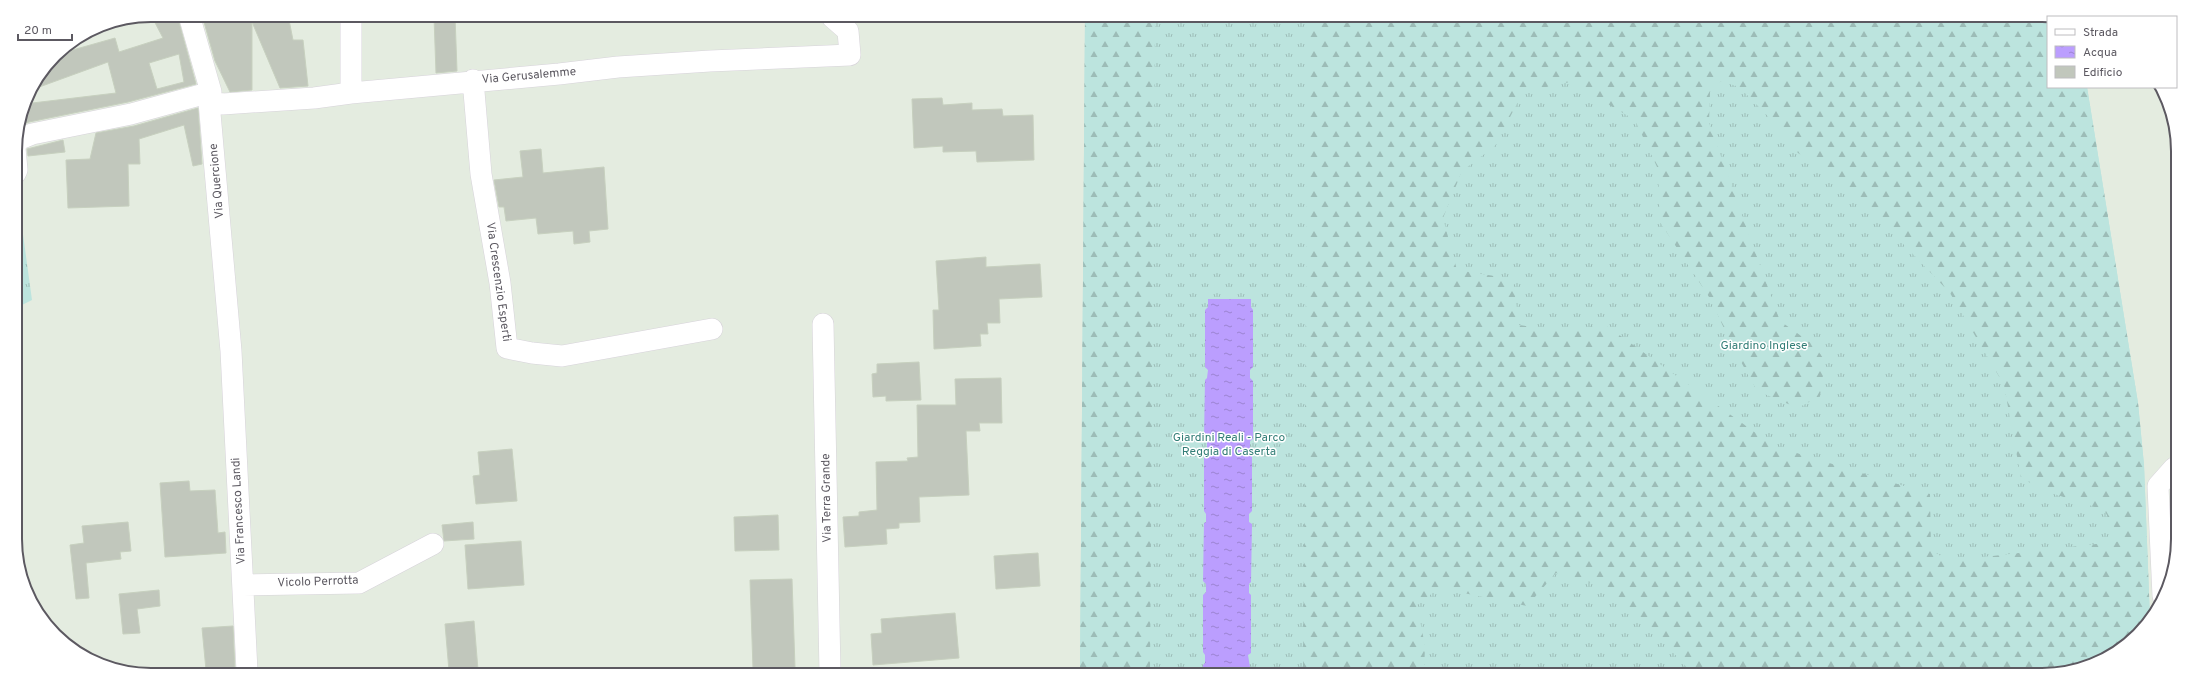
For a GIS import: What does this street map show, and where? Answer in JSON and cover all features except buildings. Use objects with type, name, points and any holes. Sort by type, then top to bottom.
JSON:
[{"type":"street","name":"Via Quercione","points":[[191,22],[210,97],[231,351]]},
{"type":"street","points":[[351,22],[351,92]]},
{"type":"street","name":"Via Gerusalemme","points":[[23,137],[49,130],[210,97],[222,104],[314,98],[351,92],[473,80],[559,74],[618,67],[710,61],[850,56],[848,31],[838,22]]},
{"type":"street","name":"Via Crescenzio Esperti","points":[[473,80],[481,174],[500,283],[507,348],[562,356],[712,329]]},
{"type":"street","name":"Via Terra Grande","points":[[824,324],[830,668]]},
{"type":"street","name":"Via Francesco Landi","points":[[231,351],[247,668]]},
{"type":"street","points":[[2163,582],[2158,486],[2171,471]]},
{"type":"street","name":"Vicolo Perrotta","points":[[243,585],[359,583],[432,544]]},
{"type":"green space","name":"Giardino Inglese","points":[[1085,22],[2047,22],[2047,88],[2087,88],[2138,403],[2144,465],[2150,610],[2127,636],[2106,651],[2067,666],[2050,668],[1080,668]]},
{"type":"green space","points":[[1085,22],[1155,22],[1150,668],[1080,668]]},
{"type":"green space","name":"Giardino Inglese","points":[[1308,22],[2047,22],[2047,88],[2087,88],[2138,403],[2144,465],[2150,610],[2139,624],[2127,636],[2106,651],[2067,666],[2050,668],[1687,668],[1637,614],[1594,584],[1556,573],[1527,606],[1439,588],[1417,605],[1425,646],[1424,668],[1303,668]],"holes":[[[1721,81],[1739,87],[1765,113],[1798,153],[1850,188],[1950,293],[2004,385],[2021,478],[2048,492],[2104,510],[2122,541],[1949,561],[1931,550],[1930,494],[1774,446],[1604,324],[1565,332],[1519,325],[1513,279],[1457,270],[1443,218],[1462,171],[1495,146],[1523,92],[1570,82],[1635,120],[1658,169],[1660,222],[1709,297],[1734,349],[1757,391],[1798,408],[1820,396],[1825,361],[1814,345],[1780,321],[1709,123],[1710,92]]]},
{"type":"green space","points":[[22,227],[32,300],[22,305]]},
{"type":"water","points":[[1208,299],[1251,299],[1251,307],[1253,310],[1253,367],[1250,370],[1250,378],[1253,381],[1253,439],[1250,441],[1250,450],[1252,453],[1252,511],[1249,514],[1249,522],[1252,524],[1251,582],[1249,584],[1249,593],[1251,595],[1251,653],[1248,655],[1250,668],[1203,668],[1205,663],[1205,655],[1203,652],[1203,595],[1206,592],[1206,584],[1203,581],[1204,523],[1206,522],[1206,514],[1204,511],[1204,452],[1207,449],[1207,441],[1204,438],[1205,380],[1207,378],[1208,370],[1205,367],[1205,310],[1208,307]]},
{"type":"park label","name":"Giardini Reali - Parco Reggia di Caserta","points":[[1229,445]]}]
